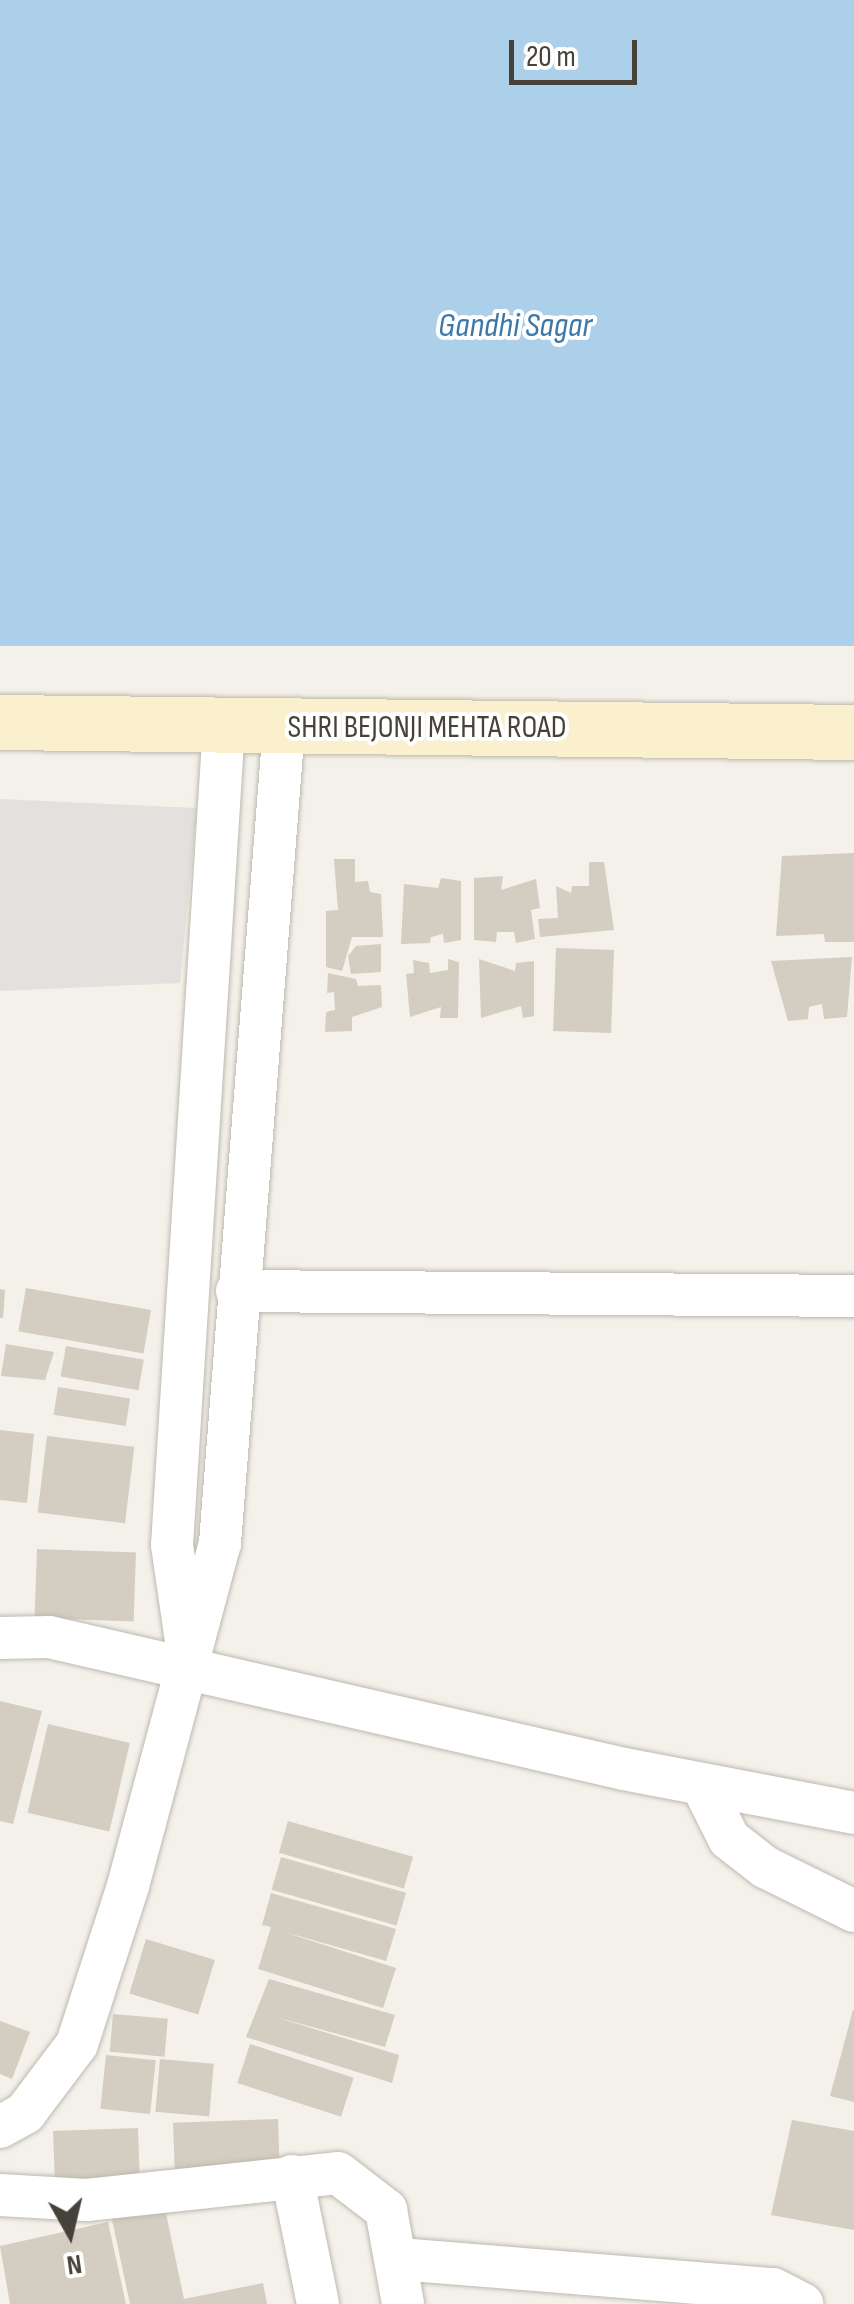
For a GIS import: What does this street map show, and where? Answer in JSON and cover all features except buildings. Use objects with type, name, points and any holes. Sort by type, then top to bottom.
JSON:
[{"type":"main road","name":"SHRI BEJONJI MEHTA ROAD","points":[[0,722],[854,732]]},
{"type":"street","points":[[189,1666],[172,1544],[224,726]]},
{"type":"street","points":[[0,2127],[25,2113],[76,2044],[189,1666],[220,1543],[284,727]]},
{"type":"street","points":[[237,1291],[854,1296]]},
{"type":"street","points":[[0,1638],[49,1637],[702,1786],[854,1813]]},
{"type":"street","points":[[702,1786],[730,1839],[765,1867],[854,1911]]},
{"type":"street","points":[[0,2195],[87,2200],[338,2173],[368,2189],[386,2210],[399,2259],[403,2304]]},
{"type":"street","points":[[292,2176],[318,2304]]},
{"type":"street","points":[[399,2259],[772,2289],[802,2304]]},
{"type":"shaded area","points":[[0,799],[197,808],[180,983],[0,991]]},
{"type":"water","name":"Gandhi Sagar","points":[[0,0],[854,0],[854,646],[0,646]]}]
